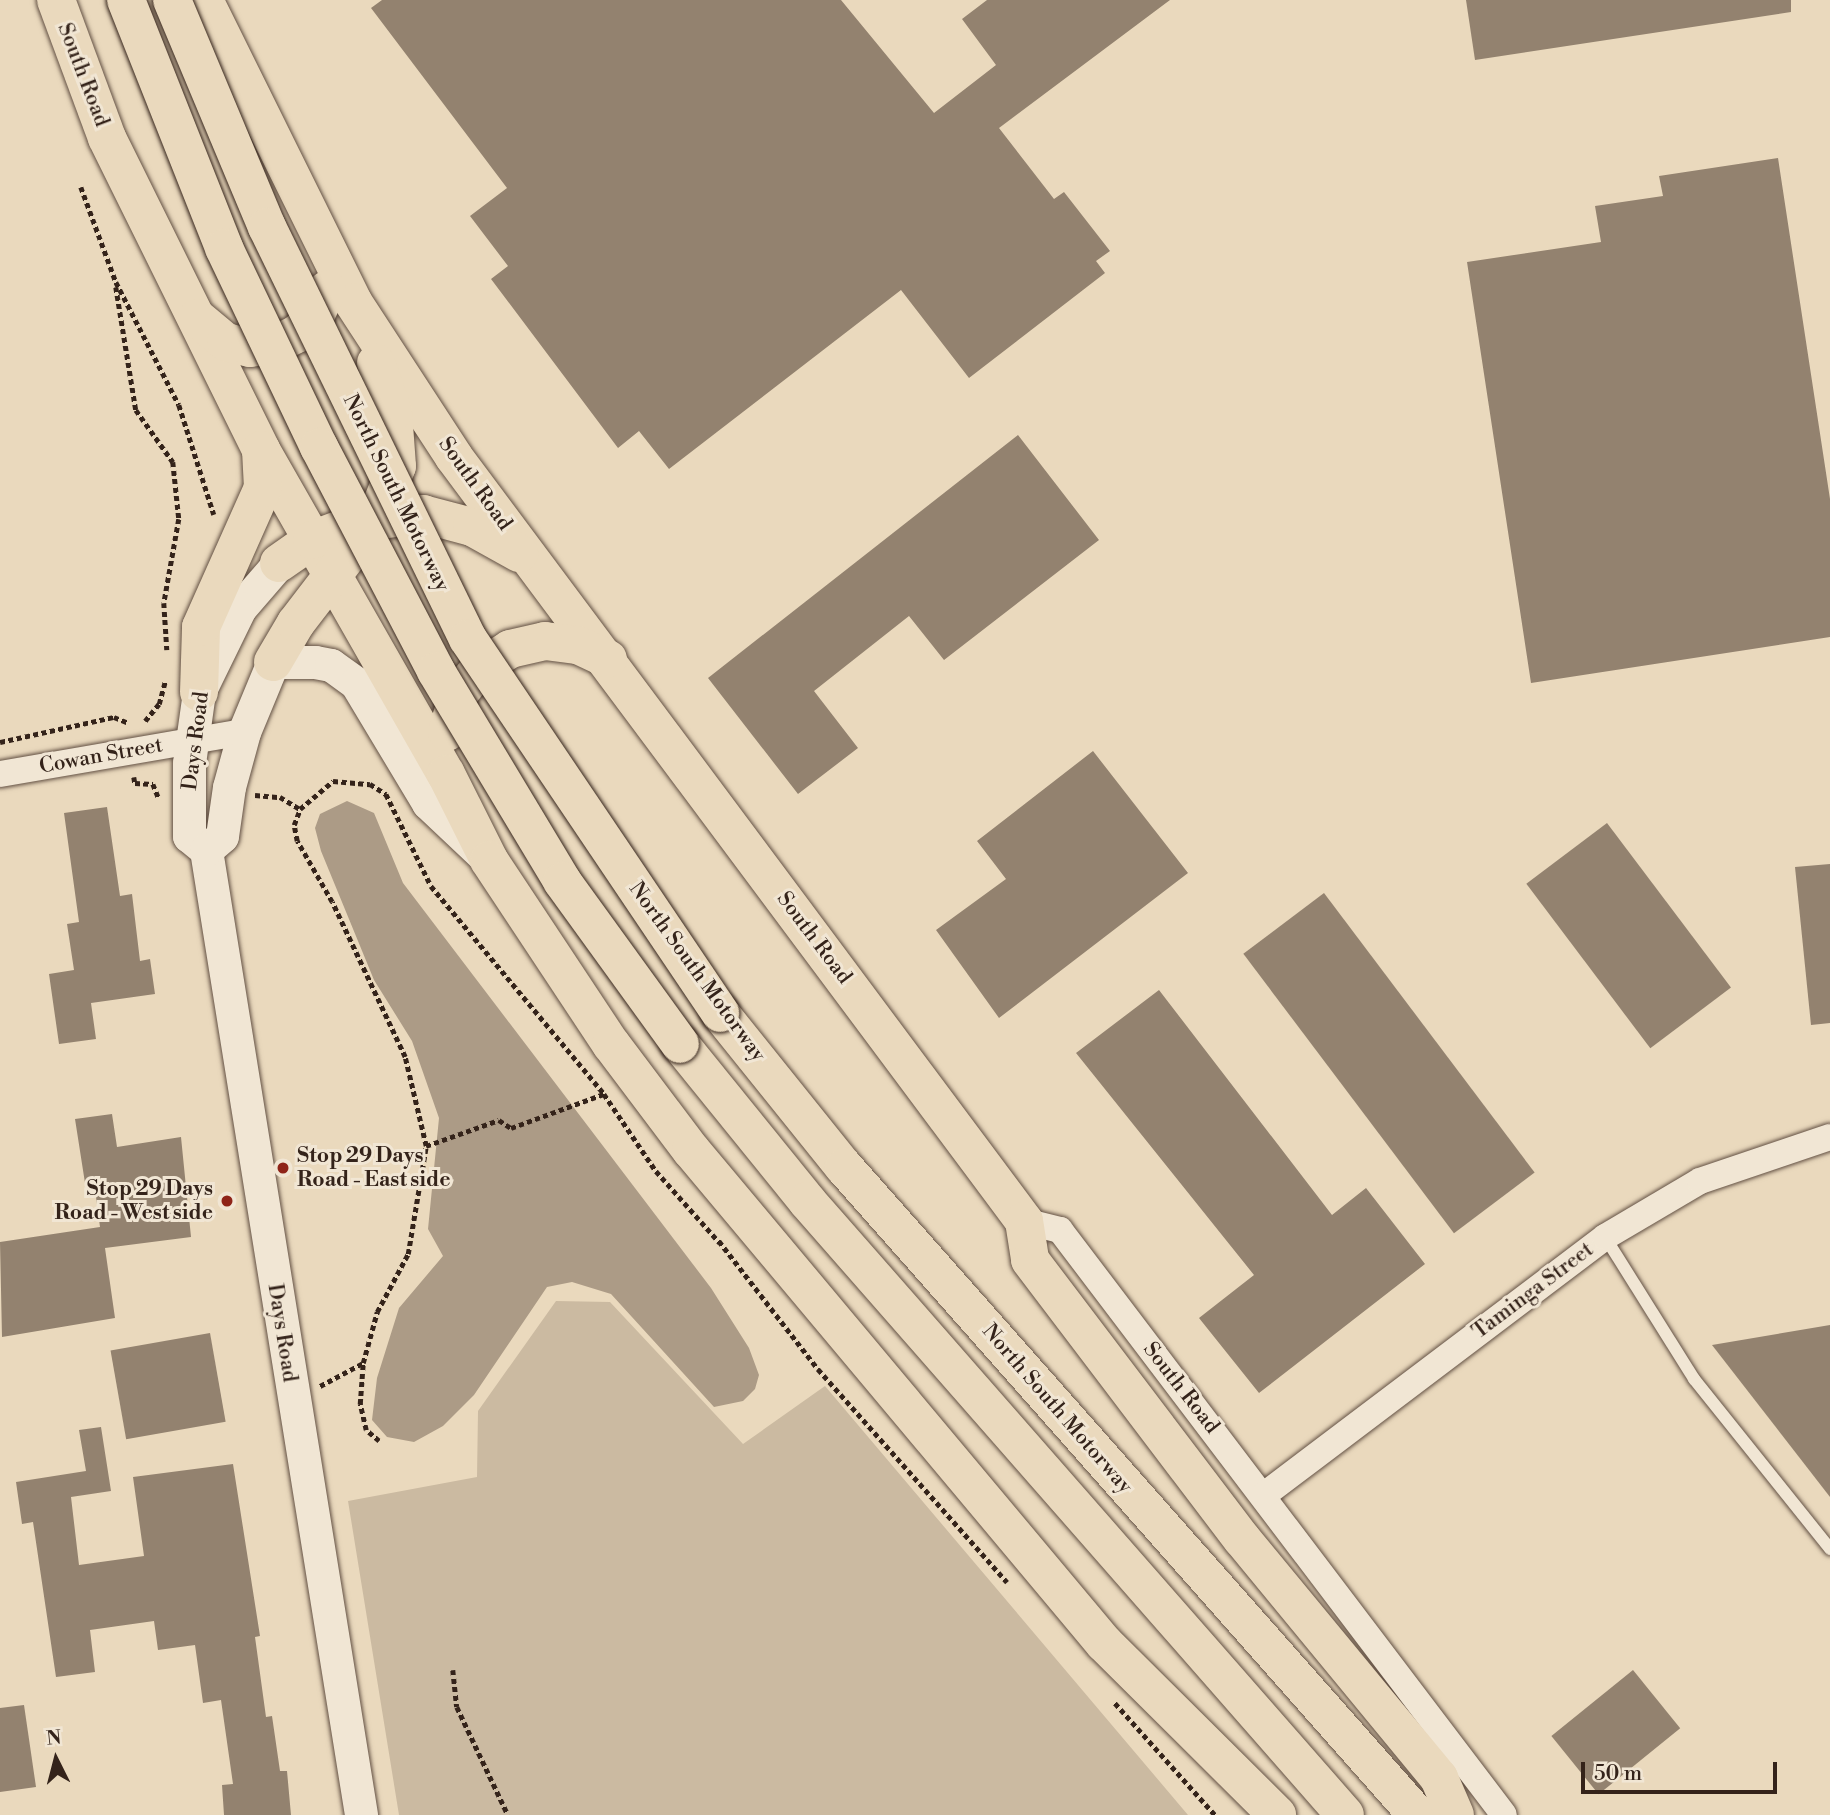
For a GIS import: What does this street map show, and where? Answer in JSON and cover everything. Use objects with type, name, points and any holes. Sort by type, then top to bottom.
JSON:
[{"type":"highway","name":"South Road","points":[[56,0],[107,138],[261,450],[446,774],[489,860],[619,1055],[691,1150],[1104,1643],[1277,1815]]},
{"type":"highway","name":"North South Motorway","points":[[126,0],[224,248],[319,447],[436,671],[562,881],[680,1044],[807,1201],[1345,1815]]},
{"type":"highway","name":"North South Motorway","points":[[172,0],[267,227],[468,639],[720,1013],[844,1167],[1417,1815]]},
{"type":"highway","name":"South Road","points":[[204,0],[353,302],[454,457],[608,659],[1024,1221]]},
{"type":"highway","points":[[190,309],[205,328],[226,342],[250,348],[275,345],[297,334],[315,317],[326,295],[326,250]]},
{"type":"highway","points":[[273,662],[375,520],[397,466],[393,412],[353,302]]},
{"type":"highway","points":[[199,692],[201,627],[262,488],[261,450]]},
{"type":"highway","points":[[279,563],[312,540],[375,520],[422,514],[472,527],[510,546],[533,565],[608,659]]},
{"type":"highway","points":[[446,774],[447,729],[454,707],[480,668],[510,649],[545,641],[578,645],[608,659]]},
{"type":"highway","points":[[1024,1221],[1030,1260],[1242,1539],[1439,1778],[1455,1815]]},
{"type":"street","name":"Days Road","points":[[279,563],[240,608],[199,692],[192,741],[189,836],[206,850],[361,1815]]},
{"type":"street","name":"Days Road","points":[[206,850],[222,835],[229,787],[244,732],[273,662]]},
{"type":"street","points":[[273,662],[331,665],[356,683],[428,803],[489,860]]},
{"type":"street","name":"Cowan Street","points":[[0,774],[244,732]]},
{"type":"street","name":"Taminga Street","points":[[1264,1495],[1605,1237],[1700,1181],[1830,1137]]},
{"type":"street","name":"South Road","points":[[1024,1221],[1060,1230],[1264,1495],[1504,1815]]},
{"type":"lane","points":[[1605,1237],[1694,1379],[1830,1549]]},
{"type":"path","points":[[81,187],[116,282],[179,405],[215,513],[211,525]]},
{"type":"path","points":[[116,282],[136,410],[173,462],[179,519],[164,603],[165,647],[172,656],[176,646]]},
{"type":"path","points":[[0,742],[114,717],[126,724],[149,720],[159,704],[169,668]]},
{"type":"path","points":[[133,773],[135,783],[153,784],[162,808]]},
{"type":"path","points":[[379,1441],[366,1430],[360,1404],[363,1363],[377,1312],[408,1254],[426,1146],[405,1057],[332,902],[297,841],[294,825],[300,809],[334,781],[370,784],[386,794],[431,886],[604,1094],[656,1171],[720,1243]]},
{"type":"path","points":[[255,794],[280,797],[300,809]]},
{"type":"path","points":[[426,1146],[499,1120],[511,1128],[604,1094]]},
{"type":"path","points":[[310,1392],[363,1363]]},
{"type":"path","points":[[453,1670],[457,1707],[508,1815]]},
{"type":"shaded area","points":[[347,801],[374,813],[403,883],[711,1288],[749,1348],[759,1375],[755,1389],[743,1401],[714,1407],[611,1294],[572,1282],[547,1287],[474,1395],[443,1426],[414,1442],[387,1437],[372,1420],[377,1378],[399,1308],[443,1256],[428,1229],[439,1118],[412,1041],[374,980],[321,851],[315,828],[320,814]]},
{"type":"shaded area","points":[[556,1301],[610,1302],[743,1444],[825,1386],[1188,1815],[399,1815],[348,1501],[477,1477],[478,1411]]},
{"type":"building","points":[[382,0],[841,0],[934,113],[996,65],[962,19],[987,0],[1170,0],[999,128],[1054,199],[1064,192],[1110,251],[1096,261],[1105,273],[969,378],[901,290],[669,469],[639,431],[618,448],[491,279],[508,266],[470,216],[507,188],[371,8]]},
{"type":"building","points":[[1466,0],[1791,0],[1791,12],[1475,60]]},
{"type":"building","points":[[1778,158],[1830,499],[1830,637],[1531,683],[1467,262],[1601,242],[1595,206],[1663,196],[1659,176]]},
{"type":"building","points":[[1018,435],[1099,540],[944,660],[909,616],[814,691],[858,748],[798,794],[708,678]]},
{"type":"building","points":[[1093,751],[1188,873],[999,1018],[936,930],[1006,879],[977,841]]},
{"type":"building","points":[[107,807],[120,896],[132,894],[140,961],[150,959],[155,994],[91,1003],[96,1039],[59,1044],[49,974],[74,970],[67,924],[79,922],[64,813]]},
{"type":"building","points":[[1607,823],[1731,988],[1650,1048],[1526,884]]},
{"type":"building","points":[[1830,864],[1830,1023],[1811,1025],[1795,867]]},
{"type":"building","points":[[1324,893],[1535,1173],[1454,1233],[1243,954]]},
{"type":"building","points":[[1159,990],[1332,1215],[1366,1188],[1425,1264],[1259,1393],[1199,1318],[1254,1275],[1076,1053]]},
{"type":"building","points":[[112,1114],[117,1147],[181,1137],[191,1237],[105,1248],[115,1318],[2,1337],[0,1242],[100,1227],[94,1182],[85,1183],[75,1119]]},
{"type":"building","points":[[1830,1325],[1830,1497],[1712,1345]]},
{"type":"building","points":[[210,1333],[226,1422],[126,1439],[111,1351]]},
{"type":"building","points":[[101,1427],[111,1491],[71,1497],[79,1565],[144,1556],[133,1477],[233,1464],[260,1636],[255,1637],[266,1717],[272,1716],[280,1771],[287,1771],[291,1815],[224,1815],[222,1785],[233,1784],[221,1700],[203,1703],[195,1645],[158,1650],[154,1621],[90,1630],[95,1672],[56,1677],[33,1522],[22,1524],[16,1482],[86,1471],[79,1430]]},
{"type":"building","points":[[1633,1670],[1680,1728],[1599,1794],[1551,1736]]},
{"type":"building","points":[[24,1705],[36,1787],[0,1792],[0,1708]]},
{"type":"place","name":"Stop 29 Days Road - East side","points":[[283,1168]]},
{"type":"place","name":"Stop 29 Days Road - West side","points":[[227,1201]]}]
